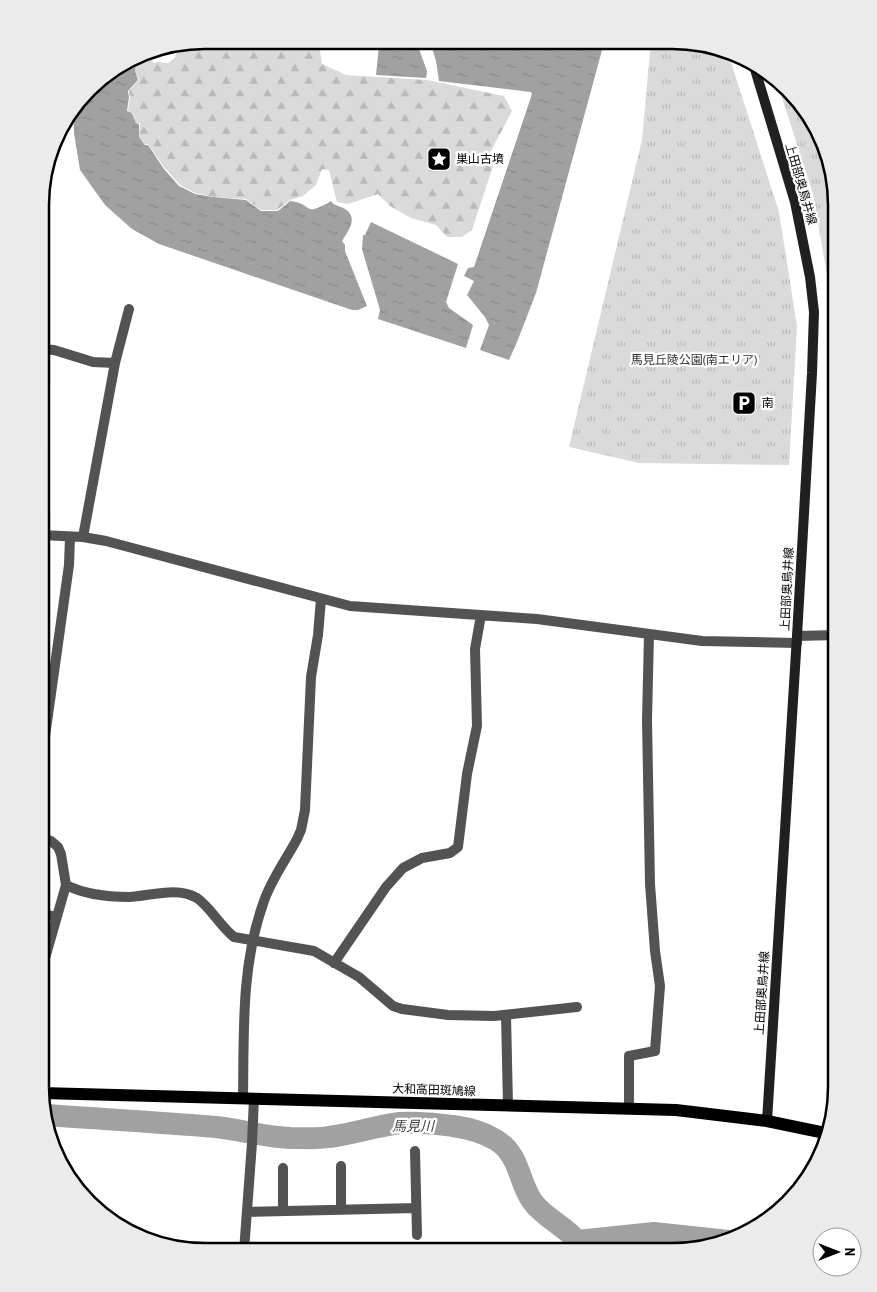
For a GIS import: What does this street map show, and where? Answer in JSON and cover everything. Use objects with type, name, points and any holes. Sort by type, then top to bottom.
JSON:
[{"type":"main road","name":"大和高田斑鳩線","points":[[49,1093],[629,1108],[684,1111],[767,1121],[821,1131]]},
{"type":"street","name":"上田部奥鳥井線","points":[[756,74],[795,202],[810,277],[814,312],[797,640],[767,1121]]},
{"type":"street","points":[[83,538],[115,363],[129,309]]},
{"type":"street","points":[[49,350],[93,362],[115,363]]},
{"type":"street","points":[[49,536],[106,541],[350,606],[538,619],[702,641],[797,640],[828,637]]},
{"type":"street","points":[[49,693],[69,565],[70,537]]},
{"type":"street","points":[[245,1243],[253,1122],[248,1098],[245,981],[263,902],[297,839],[303,821],[310,677],[318,635],[321,599]]},
{"type":"street","points":[[334,963],[386,887],[403,868],[422,858],[450,853],[458,847],[466,774],[477,726],[475,649],[481,615]]},
{"type":"street","points":[[629,1108],[629,1056],[655,1051],[660,1002],[650,884],[647,720],[649,634]]},
{"type":"street","points":[[49,840],[58,847],[61,854],[66,885],[49,943]]},
{"type":"street","points":[[66,885],[79,892],[94,895],[127,897],[170,893],[188,895],[202,903],[234,937],[314,952],[359,977],[393,1006],[402,1009],[448,1015],[506,1015],[577,1007]]},
{"type":"street","points":[[49,915],[56,917]]},
{"type":"street","points":[[506,1015],[508,1105]]},
{"type":"street","points":[[415,1151],[417,1235]]},
{"type":"street","points":[[341,1166],[341,1209]]},
{"type":"street","points":[[283,1168],[283,1211]]},
{"type":"street","points":[[247,1212],[416,1208]]},
{"type":"green space","points":[[194,49],[320,49],[322,64],[346,75],[427,80],[504,96],[512,111],[490,153],[493,166],[472,230],[462,237],[447,237],[436,225],[411,218],[390,206],[378,194],[348,204],[337,202],[329,170],[322,169],[316,185],[303,196],[290,200],[277,210],[261,210],[246,199],[214,197],[195,193],[180,185],[148,144],[145,144],[139,137],[140,123],[136,123],[133,113],[128,111],[129,91],[139,80],[135,71],[135,66],[152,58],[153,63],[168,63],[175,58],[177,52]]},
{"type":"green space","name":"馬見丘陵公園(南エリア)","points":[[650,49],[693,50],[713,54],[730,60],[779,212],[797,326],[789,465],[639,463],[569,447],[642,140]]},
{"type":"green space","points":[[780,92],[796,110],[807,127],[820,155],[825,174],[828,194],[828,281],[813,194]]},
{"type":"water","points":[[379,49],[419,49],[427,71],[426,78],[376,75]]},
{"type":"water","points":[[432,49],[602,49],[536,293],[509,360],[480,350],[489,325],[485,317],[467,295],[474,281],[464,276],[468,268],[474,267],[532,94],[531,92],[439,81]]},
{"type":"water","points":[[135,66],[138,80],[128,91],[127,111],[132,113],[136,123],[139,124],[139,137],[145,145],[148,145],[164,169],[179,186],[195,194],[246,200],[261,211],[278,211],[290,201],[316,209],[331,201],[345,209],[352,220],[342,241],[367,306],[358,310],[352,310],[159,244],[132,229],[105,205],[80,170],[74,121],[94,94],[110,81]]},
{"type":"water","points":[[371,222],[458,264],[446,302],[449,308],[473,325],[466,348],[378,319],[380,310],[362,249],[363,235],[365,235]]},
{"type":"waterway","name":"馬見川","points":[[52,1115],[216,1127],[291,1138],[329,1137],[400,1123],[426,1123],[458,1127],[486,1135],[504,1146],[514,1160],[532,1201],[542,1212],[577,1241],[654,1233],[709,1239]]},
{"type":"place","name":"巣山古墳","points":[[439,159]]},
{"type":"place","name":"南","points":[[744,403]]}]
